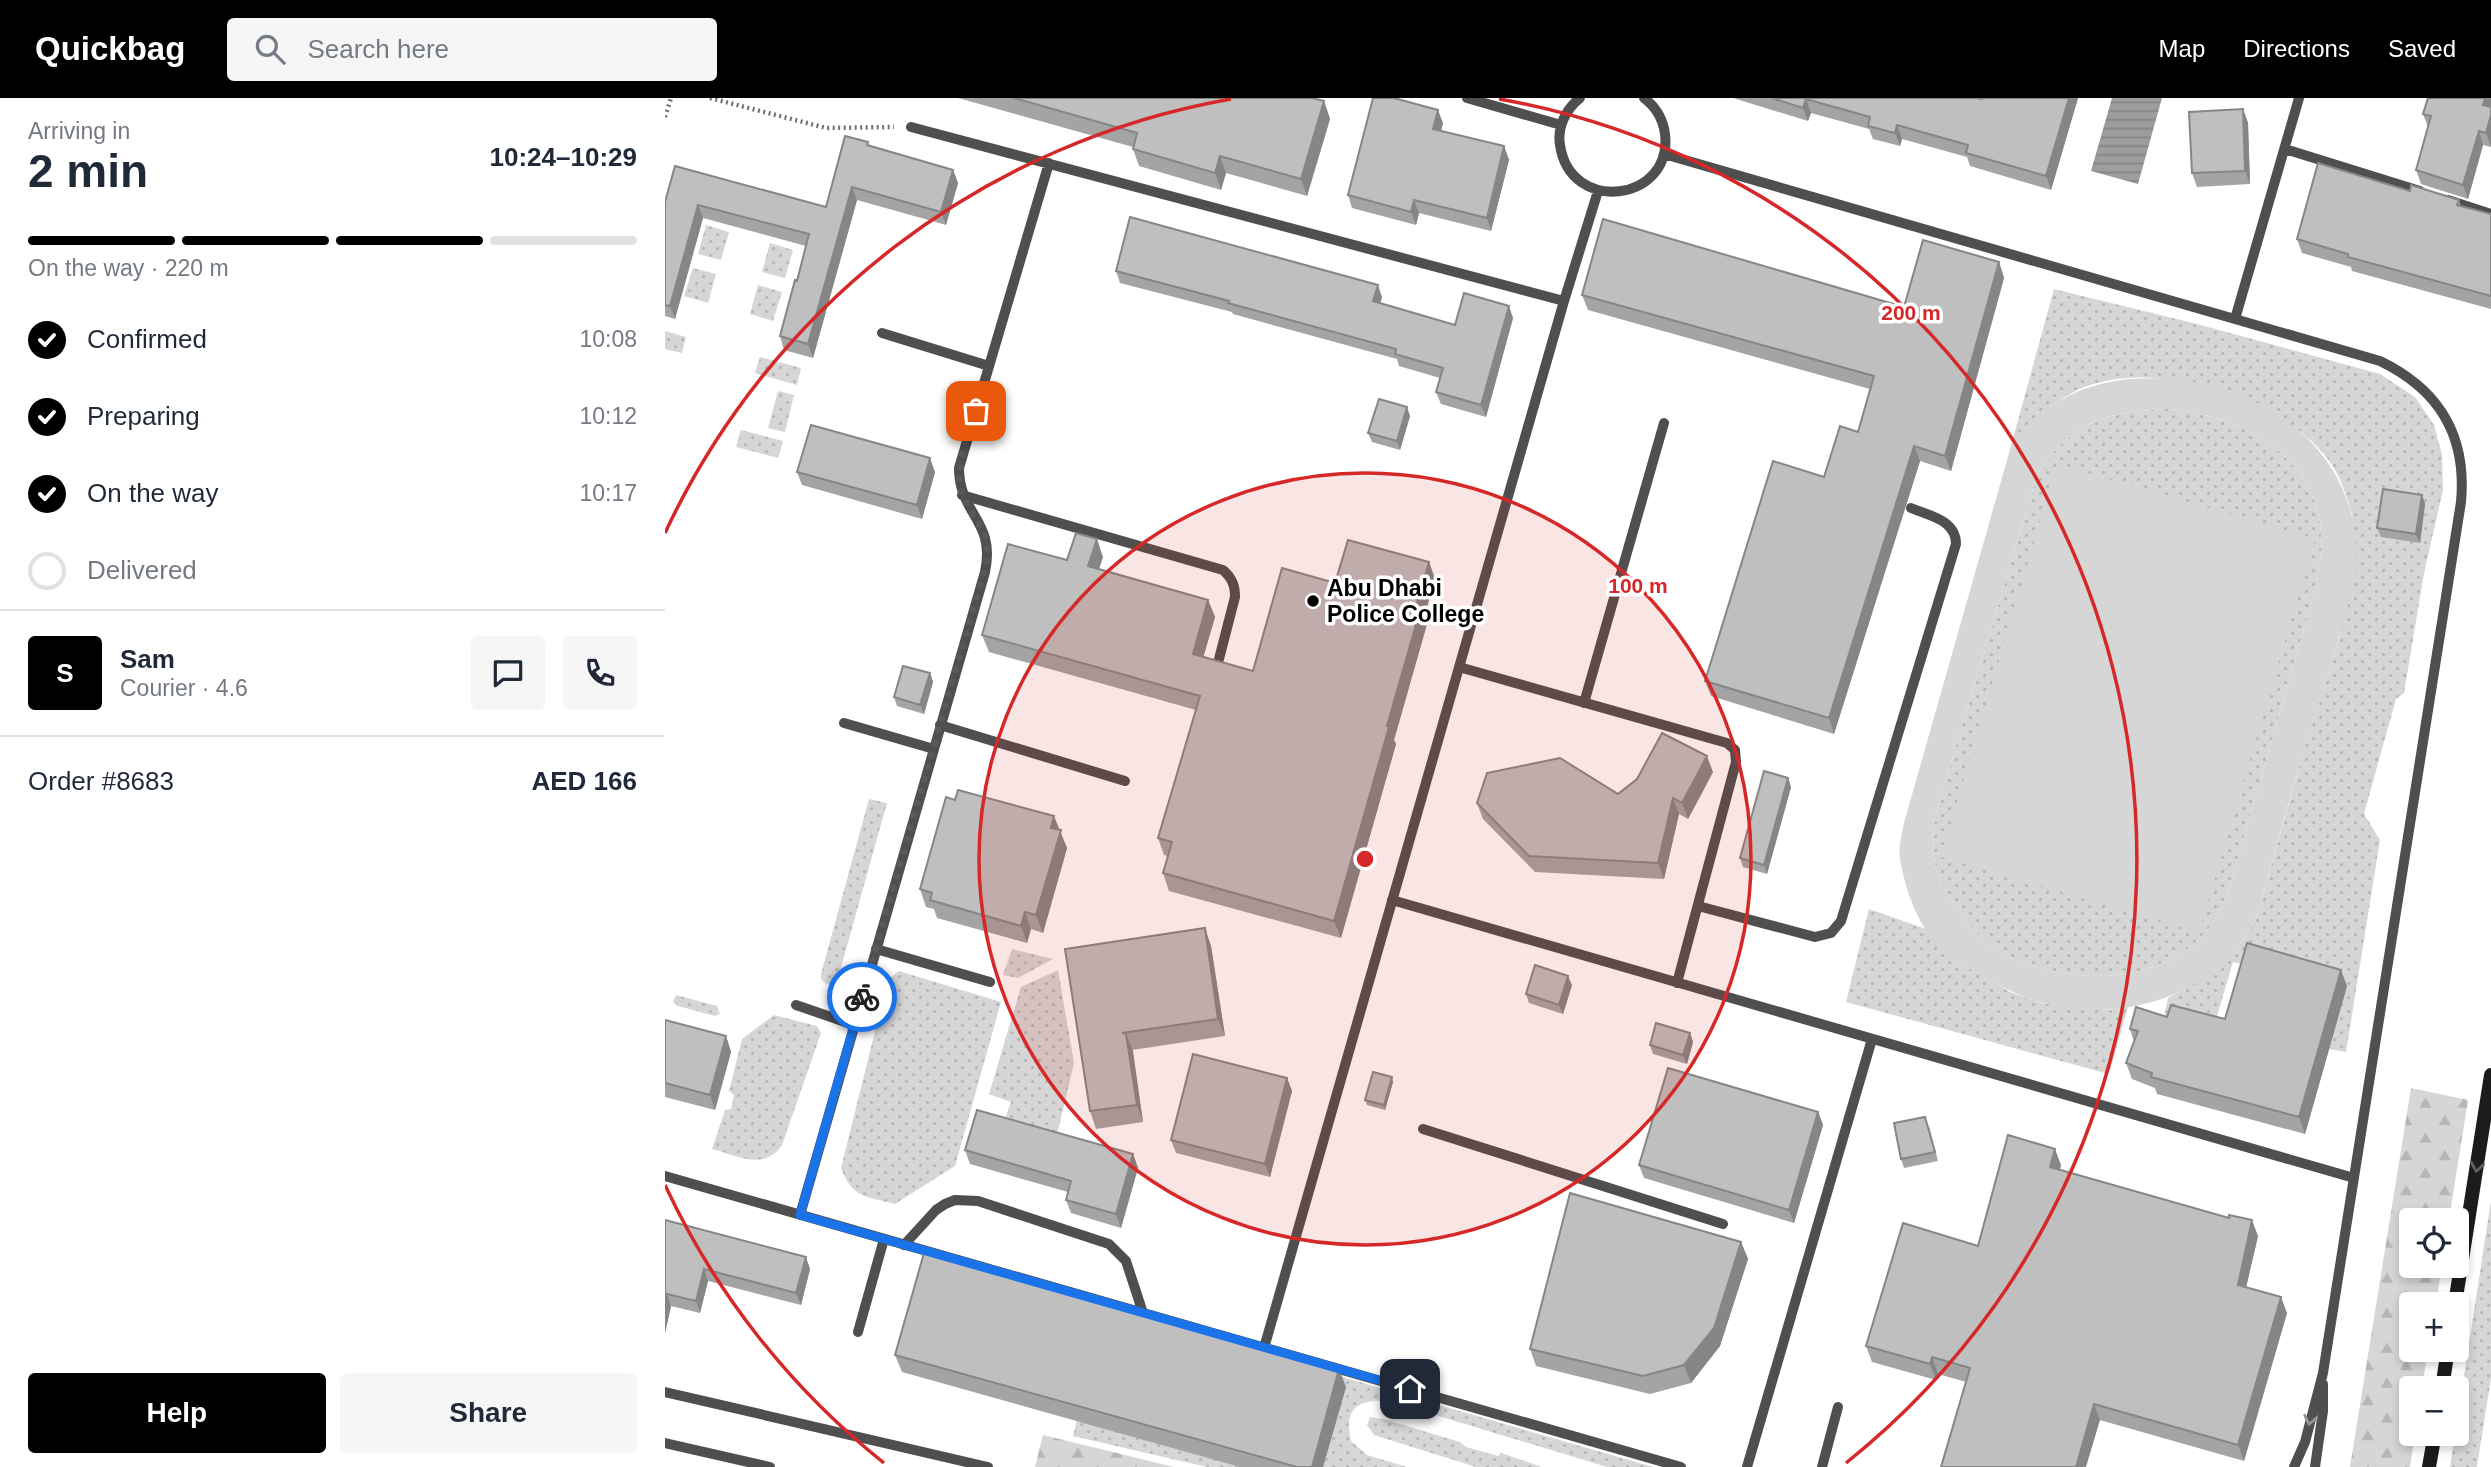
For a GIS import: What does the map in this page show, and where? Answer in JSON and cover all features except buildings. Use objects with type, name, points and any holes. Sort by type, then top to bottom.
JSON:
[{"type":"street","points":[[2457,1292],[2491,1075]]},
{"type":"street","points":[[2429,1467],[2433,1446]]},
{"type":"lane","points":[[1467,98],[1561,125]]},
{"type":"lane","points":[[1580,98],[1566,113],[1561,125],[1559,139],[1566,166],[1574,177],[1598,191],[1619,192],[1639,186],[1658,167],[1664,154],[1664,127],[1657,98]]},
{"type":"lane","points":[[1644,98],[1659,114]]},
{"type":"lane","points":[[2235,319],[2299,98]]},
{"type":"lane","points":[[911,127],[1564,301]]},
{"type":"lane","points":[[2285,149],[2427,193]]},
{"type":"lane","points":[[1664,154],[2380,360],[2399,370],[2424,390],[2444,414],[2458,448],[2462,466],[2461,502],[2323,1373],[2305,1442],[2294,1467]]},
{"type":"lane","points":[[800,1215],[987,561],[988,549],[982,526],[962,495],[959,468],[1049,163]]},
{"type":"lane","points":[[1264,1348],[1564,301],[1598,191]]},
{"type":"lane","points":[[2439,197],[2491,214]]},
{"type":"lane","points":[[882,333],[989,366]]},
{"type":"lane","points":[[1584,703],[1664,423]]},
{"type":"lane","points":[[962,495],[1223,570],[1231,577],[1235,587],[1219,659]]},
{"type":"lane","points":[[1698,906],[1815,937],[1831,933],[1841,921],[1956,544],[1956,536],[1946,522],[1911,508]]},
{"type":"lane","points":[[1459,667],[1727,743],[1735,750],[1736,762],[1677,983]]},
{"type":"lane","points":[[845,723],[934,749]]},
{"type":"lane","points":[[940,725],[1125,781]]},
{"type":"lane","points":[[1392,900],[2354,1178]]},
{"type":"lane","points":[[876,949],[990,982]]},
{"type":"lane","points":[[796,1005],[854,1025]]},
{"type":"lane","points":[[1747,1467],[1872,1039]]},
{"type":"lane","points":[[1423,1129],[1723,1224]]},
{"type":"lane","points":[[665,1176],[1681,1467]]},
{"type":"lane","points":[[665,1182],[680,1180]]},
{"type":"lane","points":[[904,1245],[936,1210],[945,1204],[955,1200],[978,1201],[1109,1244],[1126,1261],[1143,1313]]},
{"type":"lane","points":[[858,1332],[884,1239]]},
{"type":"lane","points":[[2315,1467],[2323,1411],[2323,1373]]},
{"type":"lane","points":[[665,1392],[988,1467]]},
{"type":"lane","points":[[1822,1467],[1838,1406]]},
{"type":"lane","points":[[665,1443],[770,1467]]},
{"type":"path","points":[[665,117],[671,98]]},
{"type":"path","points":[[710,98],[827,128],[911,127]]},
{"type":"green space","points":[[706,225],[729,232],[721,260],[698,254]]},
{"type":"green space","points":[[770,243],[793,250],[785,278],[762,272]]},
{"type":"green space","points":[[693,268],[716,274],[708,303],[684,296]]},
{"type":"green space","points":[[758,285],[782,292],[773,321],[750,314]]},
{"type":"green space","points":[[2054,289],[2197,324],[2380,374],[2415,397],[2434,425],[2442,455],[2443,490],[2424,573],[2404,693],[2396,699],[2364,814],[2380,840],[2346,1052],[2317,1047],[2333,988],[2233,962],[2213,1030],[2164,1017],[2168,998],[2209,974],[2231,954],[2250,930],[2257,915],[2340,636],[2352,515],[2344,489],[2332,465],[2311,440],[2282,419],[2249,401],[2212,388],[2174,380],[2136,378],[2101,382],[2070,394],[2037,420],[2009,453]]},
{"type":"green space","points":[[665,331],[686,337],[682,353],[665,349]]},
{"type":"green space","points":[[760,357],[801,368],[797,385],[755,373]]},
{"type":"green space","points":[[2130,379],[2178,379],[2216,387],[2250,400],[2282,417],[2309,440],[2330,466],[2346,498],[2355,533],[2356,573],[2340,636],[2257,915],[2241,943],[2220,966],[2194,984],[2166,998],[2103,1010],[2071,1008],[2025,997],[1989,980],[1948,954],[1938,946],[1918,916],[1905,882],[1900,850],[1904,823],[2009,453],[2033,422],[2060,401],[2092,386]],"holes":[[[2145,410],[2191,412],[2240,427],[2262,439],[2282,454],[2298,472],[2311,493],[2319,517],[2321,552],[2316,587],[2228,893],[2216,918],[2200,938],[2180,954],[2135,972],[2109,976],[2041,969],[2000,952],[1962,917],[1936,869],[1933,842],[1935,816],[2038,472],[2065,441],[2093,422]]]},
{"type":"green space","points":[[778,391],[794,395],[785,432],[768,428]]},
{"type":"green space","points":[[2167,409],[2216,418],[2240,427],[2282,454],[2298,472],[2311,493],[2319,517],[2321,552],[2316,587],[2228,893],[2216,918],[2200,938],[2180,954],[2158,965],[2109,976],[2056,972],[2013,959],[2000,952],[1962,917],[1936,869],[1933,842],[1935,816],[2038,472],[2066,441],[2094,422],[2126,413]]},
{"type":"green space","points":[[741,430],[783,441],[778,458],[736,447]]},
{"type":"green space","points":[[2057,464],[2315,539],[2199,932],[1941,857]]},
{"type":"green space","points":[[869,799],[887,803],[838,978],[835,983],[826,984],[821,979],[821,974]]},
{"type":"green space","points":[[1869,909],[1926,929],[1939,946],[1960,963],[2010,992],[2042,1003],[2108,1010],[2128,1007],[2109,1074],[1846,1002]]},
{"type":"green space","points":[[1012,949],[1053,959],[1018,978],[1003,975]]},
{"type":"green space","points":[[1058,970],[1074,1063],[1056,1139],[1003,1124],[1011,1102],[989,1094],[1021,987]]},
{"type":"green space","points":[[899,971],[1001,1002],[955,1166],[895,1204],[856,1191],[850,1186],[841,1168],[886,987],[891,977]]},
{"type":"green space","points":[[676,995],[717,1006],[720,1014],[715,1016],[678,1006],[673,1002]]},
{"type":"green space","points":[[774,1015],[817,1026],[821,1033],[782,1145],[775,1153],[759,1160],[741,1158],[712,1149],[725,1110],[731,1109],[734,1095],[729,1091],[742,1039]]},
{"type":"green space","points":[[2411,1088],[2468,1100],[2451,1208],[2399,1208],[2399,1278],[2440,1278],[2438,1292],[2399,1292],[2399,1362],[2426,1362],[2424,1376],[2399,1376],[2399,1446],[2413,1446],[2410,1467],[2350,1467]]},
{"type":"green space","points":[[2491,1201],[2491,1378],[2477,1467],[2450,1467],[2453,1446],[2469,1446],[2469,1376],[2464,1376],[2466,1362],[2469,1362],[2469,1343]]},
{"type":"green space","points":[[1104,1308],[1653,1467],[1607,1467],[1389,1401],[1369,1402],[1356,1408],[1349,1420],[1351,1441],[1367,1455],[1407,1467],[1207,1467],[1073,1436]]},
{"type":"green space","points":[[1370,1417],[1542,1467],[1476,1467],[1374,1435],[1367,1425]]},
{"type":"green space","points":[[1043,1435],[1174,1467],[1035,1467]]},
{"type":"shaded area","points":[[2112,98],[2162,98],[2138,184],[2091,171]]},
{"type":"way so far","points":[[862,997],[985,572],[988,549],[986,537],[962,495],[959,481],[959,468],[976,411]]},
{"type":"place","name":"Abu Dhabi Police College","points":[[1313,601]]},
{"type":"route","points":[[862,997],[800,1215],[1410,1389]]}]
